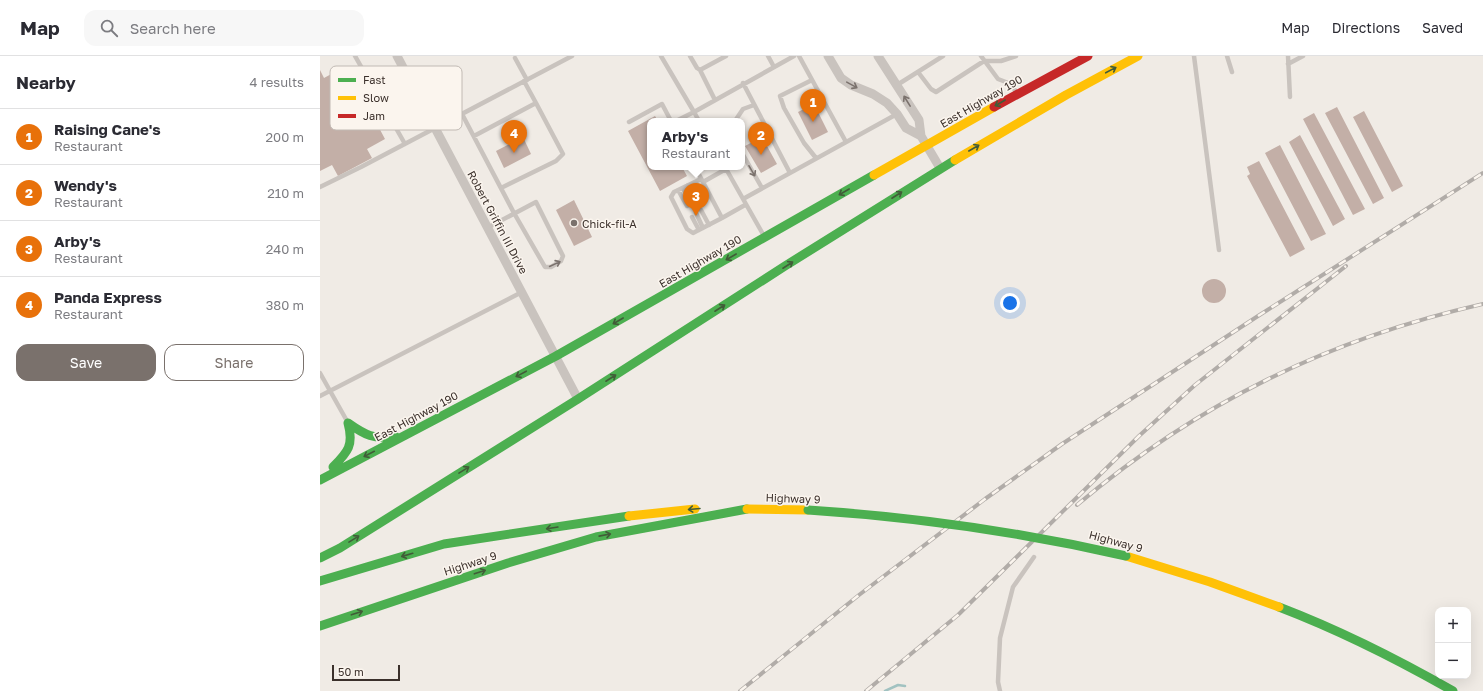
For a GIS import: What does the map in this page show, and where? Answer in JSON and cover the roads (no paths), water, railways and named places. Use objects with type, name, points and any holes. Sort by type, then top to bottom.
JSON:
[{"type":"main road","name":"East Highway 190","points":[[320,480],[556,356],[1017,94],[1088,56]]},
{"type":"main road","points":[[1076,89],[1090,72],[1120,56]]},
{"type":"main road","points":[[320,558],[340,548],[578,399],[940,168],[1076,89],[1138,56]]},
{"type":"main road","points":[[348,423],[364,434],[375,439],[411,432]]},
{"type":"main road","points":[[320,480],[348,451],[352,440],[348,423]]},
{"type":"main road","name":"Highway 9","points":[[320,581],[444,544],[651,513],[704,508],[747,508],[808,510],[893,516],[972,525],[1084,545],[1205,580],[1296,614],[1386,654],[1453,691]]},
{"type":"main road","name":"Highway 9","points":[[320,626],[508,563],[596,537],[747,508]]},
{"type":"street","name":"Robert Griffin III Drive","points":[[397,56],[402,66]]},
{"type":"street","points":[[828,56],[841,78],[851,85],[873,94],[887,103],[897,114],[906,128],[921,136]]},
{"type":"street","points":[[878,56],[919,120],[921,136],[940,168]]},
{"type":"street","name":"Robert Griffin III Drive","points":[[436,130],[578,399]]},
{"type":"lane","points":[[355,56],[361,66]]},
{"type":"lane","points":[[487,228],[514,214],[536,202],[563,256],[561,261],[545,267],[514,214],[462,114],[572,56]]},
{"type":"lane","points":[[661,56],[697,118]]},
{"type":"lane","points":[[690,56],[696,68],[700,70],[715,100]]},
{"type":"lane","points":[[700,70],[726,56]]},
{"type":"lane","points":[[768,56],[774,67]]},
{"type":"lane","points":[[682,118],[794,56]]},
{"type":"lane","points":[[799,56],[846,142]]},
{"type":"lane","points":[[897,85],[943,56]]},
{"type":"lane","points":[[980,56],[998,79],[1011,84],[1017,94]]},
{"type":"lane","points":[[918,72],[931,90],[936,92],[984,61],[1001,61],[1016,56]]},
{"type":"lane","points":[[1194,56],[1219,250]]},
{"type":"lane","points":[[1226,56],[1232,72]]},
{"type":"lane","points":[[1288,56],[1290,97]]},
{"type":"lane","points":[[1288,64],[1303,56]]},
{"type":"lane","points":[[501,188],[556,162],[563,154],[536,103],[515,58]]},
{"type":"lane","points":[[812,80],[780,96],[784,108],[804,143],[816,158]]},
{"type":"lane","points":[[743,83],[790,173]]},
{"type":"lane","points":[[474,136],[536,103]]},
{"type":"lane","points":[[629,122],[662,104],[669,118]]},
{"type":"lane","points":[[737,118],[743,109],[754,105]]},
{"type":"lane","points":[[743,199],[897,114]]},
{"type":"lane","points":[[397,130],[405,144]]},
{"type":"lane","points":[[320,187],[431,130]]},
{"type":"lane","points":[[745,158],[762,188]]},
{"type":"lane","points":[[697,170],[722,218]]},
{"type":"lane","points":[[721,170],[674,192],[671,197],[687,229],[693,233],[745,205]]},
{"type":"lane","points":[[726,170],[764,238]]},
{"type":"lane","points":[[688,185],[696,201]]},
{"type":"lane","points":[[681,189],[689,205]]},
{"type":"lane","points":[[701,210],[709,225]]},
{"type":"lane","points":[[694,215],[701,229]]},
{"type":"lane","points":[[320,396],[522,292]]},
{"type":"lane","points":[[320,373],[348,423]]},
{"type":"lane","points":[[1000,691],[998,682],[1001,630],[1012,587],[1034,557]]},
{"type":"waterway","points":[[885,691],[898,685],[905,686]]},
{"type":"railway","points":[[740,691],[859,595],[985,499],[1062,444],[1258,316],[1483,173]]},
{"type":"railway","points":[[866,691],[958,615],[1139,436],[1195,385],[1346,266]]},
{"type":"railway","points":[[1077,505],[1170,435],[1218,406],[1268,379],[1319,356],[1372,336],[1426,319],[1483,304]]},
{"type":"place","name":"Raising Cane's","points":[[813,122]]},
{"type":"place","name":"Panda Express","points":[[514,153]]},
{"type":"place","name":"Wendy's","points":[[761,155]]},
{"type":"place","name":"Arby's","points":[[696,216]]},
{"type":"place","name":"Chick-fil-A","points":[[574,223]]}]
